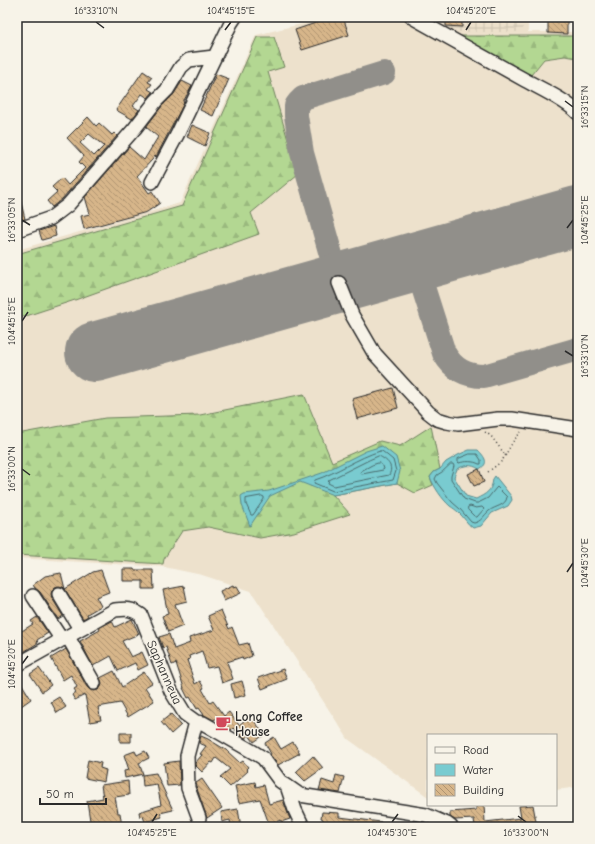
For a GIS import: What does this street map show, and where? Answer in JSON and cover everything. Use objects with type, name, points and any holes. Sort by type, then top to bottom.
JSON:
[{"type":"street","points":[[152,182],[177,135],[214,57],[235,17]]},
{"type":"street","points":[[412,17],[539,87],[564,102],[578,113]]},
{"type":"street","points":[[17,230],[51,218],[68,204],[167,90],[181,67],[189,60],[214,57]]},
{"type":"street","points":[[339,283],[352,315],[374,353],[428,412],[437,419],[458,424],[498,419],[512,419],[578,429]]},
{"type":"street","points":[[59,594],[80,629]]},
{"type":"street","points":[[33,596],[65,638],[94,683]]},
{"type":"street","name":"Saphanneua","points":[[17,665],[115,610],[126,609],[135,611],[140,615],[171,692],[185,714],[196,722],[203,724],[263,758],[280,781],[300,795],[426,815],[451,827]]},
{"type":"street","points":[[196,722],[187,756],[188,788],[199,818]]},
{"type":"street","points":[[287,786],[295,810],[303,827]]},
{"type":"path","points":[[488,472],[502,461],[514,440],[520,432],[524,430]]},
{"type":"path","points":[[484,431],[491,436],[506,456]]},
{"type":"shaded area","points":[[330,17],[528,17],[528,32],[578,32],[578,787],[557,790],[557,734],[427,734],[427,796],[348,739],[251,591],[202,575],[164,567],[17,558],[17,250],[180,203],[256,35]]},
{"type":"shaded area","points":[[445,17],[523,17],[523,32],[445,32]]},
{"type":"shaded area","points":[[199,818],[204,827],[161,827],[168,825]]},
{"type":"green space","points":[[456,36],[578,36],[578,58],[565,56],[544,59],[531,75]]},
{"type":"green space","points":[[257,37],[274,37],[284,67],[268,72],[298,174],[251,213],[259,234],[75,300],[17,319],[17,254],[182,206]]},
{"type":"green space","points":[[304,394],[332,462],[380,441],[400,446],[431,426],[440,469],[434,472],[430,477],[433,485],[415,493],[397,483],[333,495],[350,514],[294,532],[260,538],[208,527],[182,531],[164,559],[163,564],[17,555],[17,434],[105,418],[200,415]]},
{"type":"water","points":[[382,446],[396,457],[400,471],[397,483],[333,495],[300,482],[270,496],[250,526],[242,505],[241,496],[244,494],[269,491],[322,473],[366,451]]},
{"type":"water","points":[[469,450],[478,450],[483,455],[485,463],[479,469],[474,466],[468,466],[457,469],[454,477],[466,496],[476,499],[486,494],[490,489],[495,476],[511,496],[512,500],[508,506],[492,513],[481,526],[473,528],[444,500],[430,477],[446,462]]},
{"type":"building","points":[[333,17],[343,17],[349,35],[302,50],[295,30]]},
{"type":"building","points":[[446,17],[462,17],[462,27],[446,26]]},
{"type":"building","points":[[548,20],[567,21],[567,34],[548,33]]},
{"type":"building","points":[[143,71],[152,77],[148,82],[152,84],[148,89],[153,92],[148,98],[142,94],[133,106],[139,110],[132,119],[116,110]]},
{"type":"building","points":[[216,74],[229,79],[213,116],[200,110]]},
{"type":"building","points":[[182,81],[192,86],[183,102],[184,103],[156,157],[155,156],[137,176],[149,193],[152,191],[160,203],[147,212],[84,229],[81,216],[90,214],[85,197],[129,147],[144,160],[158,137],[146,127],[162,106],[174,94]]},
{"type":"building","points":[[88,117],[96,126],[99,123],[112,135],[114,133],[117,136],[62,199],[52,207],[47,201],[57,192],[52,187],[62,178],[68,185],[85,168],[79,162],[84,156],[67,138]],"holes":[[[89,134],[104,146],[94,156],[80,143]]]},
{"type":"building","points":[[192,125],[210,133],[205,146],[187,137]]},
{"type":"building","points":[[17,198],[20,198],[25,219],[17,222]]},
{"type":"building","points":[[54,226],[56,236],[42,240],[39,231]]},
{"type":"building","points":[[393,388],[398,408],[357,419],[352,399]]},
{"type":"building","points":[[479,469],[484,482],[474,486],[468,474]]},
{"type":"building","points":[[123,569],[153,570],[154,589],[143,589],[143,581],[123,581]]},
{"type":"building","points":[[101,570],[109,592],[96,597],[101,606],[87,614],[88,616],[83,619],[65,589],[93,572]]},
{"type":"building","points":[[61,573],[65,589],[59,586],[55,587],[51,594],[63,616],[58,619],[40,592],[33,585],[45,576]]},
{"type":"building","points":[[233,585],[234,587],[237,586],[241,593],[224,601],[220,591]]},
{"type":"building","points":[[184,586],[187,601],[175,604],[183,626],[168,632],[162,616],[168,614],[163,590]]},
{"type":"building","points":[[221,610],[229,629],[232,627],[239,645],[248,643],[252,656],[243,660],[242,657],[227,662],[233,679],[222,683],[217,666],[207,668],[202,651],[189,656],[190,659],[187,660],[195,684],[200,681],[204,688],[202,689],[210,703],[213,701],[224,716],[229,712],[239,725],[250,716],[256,723],[264,735],[254,742],[246,731],[245,732],[248,736],[245,738],[233,728],[231,730],[223,725],[217,718],[214,720],[204,715],[199,708],[197,709],[190,697],[188,698],[183,688],[176,663],[172,665],[166,647],[163,648],[159,637],[169,634],[174,649],[190,643],[189,638],[214,630],[208,616]]},
{"type":"building","points":[[37,617],[48,633],[37,640],[38,643],[17,656],[17,634],[33,624],[31,621]]},
{"type":"building","points":[[132,619],[139,634],[122,641],[131,657],[142,652],[148,665],[138,670],[135,663],[118,671],[111,656],[93,666],[80,641],[100,630],[99,628],[112,621],[115,627]]},
{"type":"building","points":[[66,649],[90,690],[98,690],[102,683],[100,678],[114,671],[122,687],[144,672],[152,683],[145,687],[154,701],[128,717],[120,703],[98,707],[101,720],[90,722],[85,695],[75,700],[72,695],[76,692],[74,689],[77,687],[71,675],[63,680],[51,658]]},
{"type":"building","points":[[39,668],[51,685],[42,692],[30,674]]},
{"type":"building","points":[[283,669],[287,679],[262,689],[258,678]]},
{"type":"building","points":[[17,676],[31,699],[17,709]]},
{"type":"building","points":[[242,681],[246,695],[234,698],[231,684]]},
{"type":"building","points":[[59,697],[66,707],[57,713],[51,702]]},
{"type":"building","points":[[171,714],[181,725],[171,734],[161,722]]},
{"type":"building","points":[[120,733],[131,733],[131,742],[120,742]]},
{"type":"building","points":[[201,736],[226,750],[240,763],[243,761],[248,767],[246,769],[248,771],[230,787],[220,777],[230,769],[216,758],[213,763],[211,762],[202,772],[195,765],[206,746],[199,743]]},
{"type":"building","points":[[274,737],[281,749],[293,742],[300,753],[278,765],[270,755],[271,754],[265,743]]},
{"type":"building","points":[[135,751],[137,755],[145,751],[149,758],[139,763],[143,774],[125,778],[124,771],[129,770],[124,755]]},
{"type":"building","points":[[313,756],[323,768],[305,781],[296,772]]},
{"type":"building","points":[[88,760],[101,763],[100,768],[106,770],[104,782],[85,778]]},
{"type":"building","points":[[179,761],[180,785],[167,786],[164,763]]},
{"type":"building","points":[[156,773],[173,810],[160,813],[162,817],[145,822],[143,816],[140,817],[139,812],[161,805],[157,784],[143,786],[142,775]]},
{"type":"building","points":[[336,775],[344,777],[340,793],[319,790],[322,780],[334,784]]},
{"type":"building","points":[[202,779],[222,808],[207,818],[196,786],[196,783]]},
{"type":"building","points":[[128,781],[129,795],[115,797],[118,813],[120,813],[122,827],[91,827],[87,801],[103,798],[101,785]]},
{"type":"building","points":[[255,782],[256,787],[264,785],[269,804],[283,800],[290,819],[269,824],[260,799],[239,803],[235,786]]},
{"type":"building","points":[[476,806],[484,806],[485,822],[521,818],[519,806],[533,806],[537,827],[475,827],[474,819],[455,820],[450,817],[450,812],[476,810]]},
{"type":"building","points":[[238,809],[241,827],[231,827],[230,820],[222,822],[221,812]]},
{"type":"building","points":[[322,812],[339,813],[339,817],[381,822],[380,827],[322,827]]},
{"type":"taxiway","points":[[339,283],[302,153],[296,116],[296,106],[303,98],[384,73]]},
{"type":"taxiway","points":[[415,262],[444,353],[456,367],[466,373],[484,376],[578,349]]},
{"type":"runway","points":[[95,352],[578,216]]},
{"type":"place","name":"Long Coffee House","points":[[223,723]]}]
